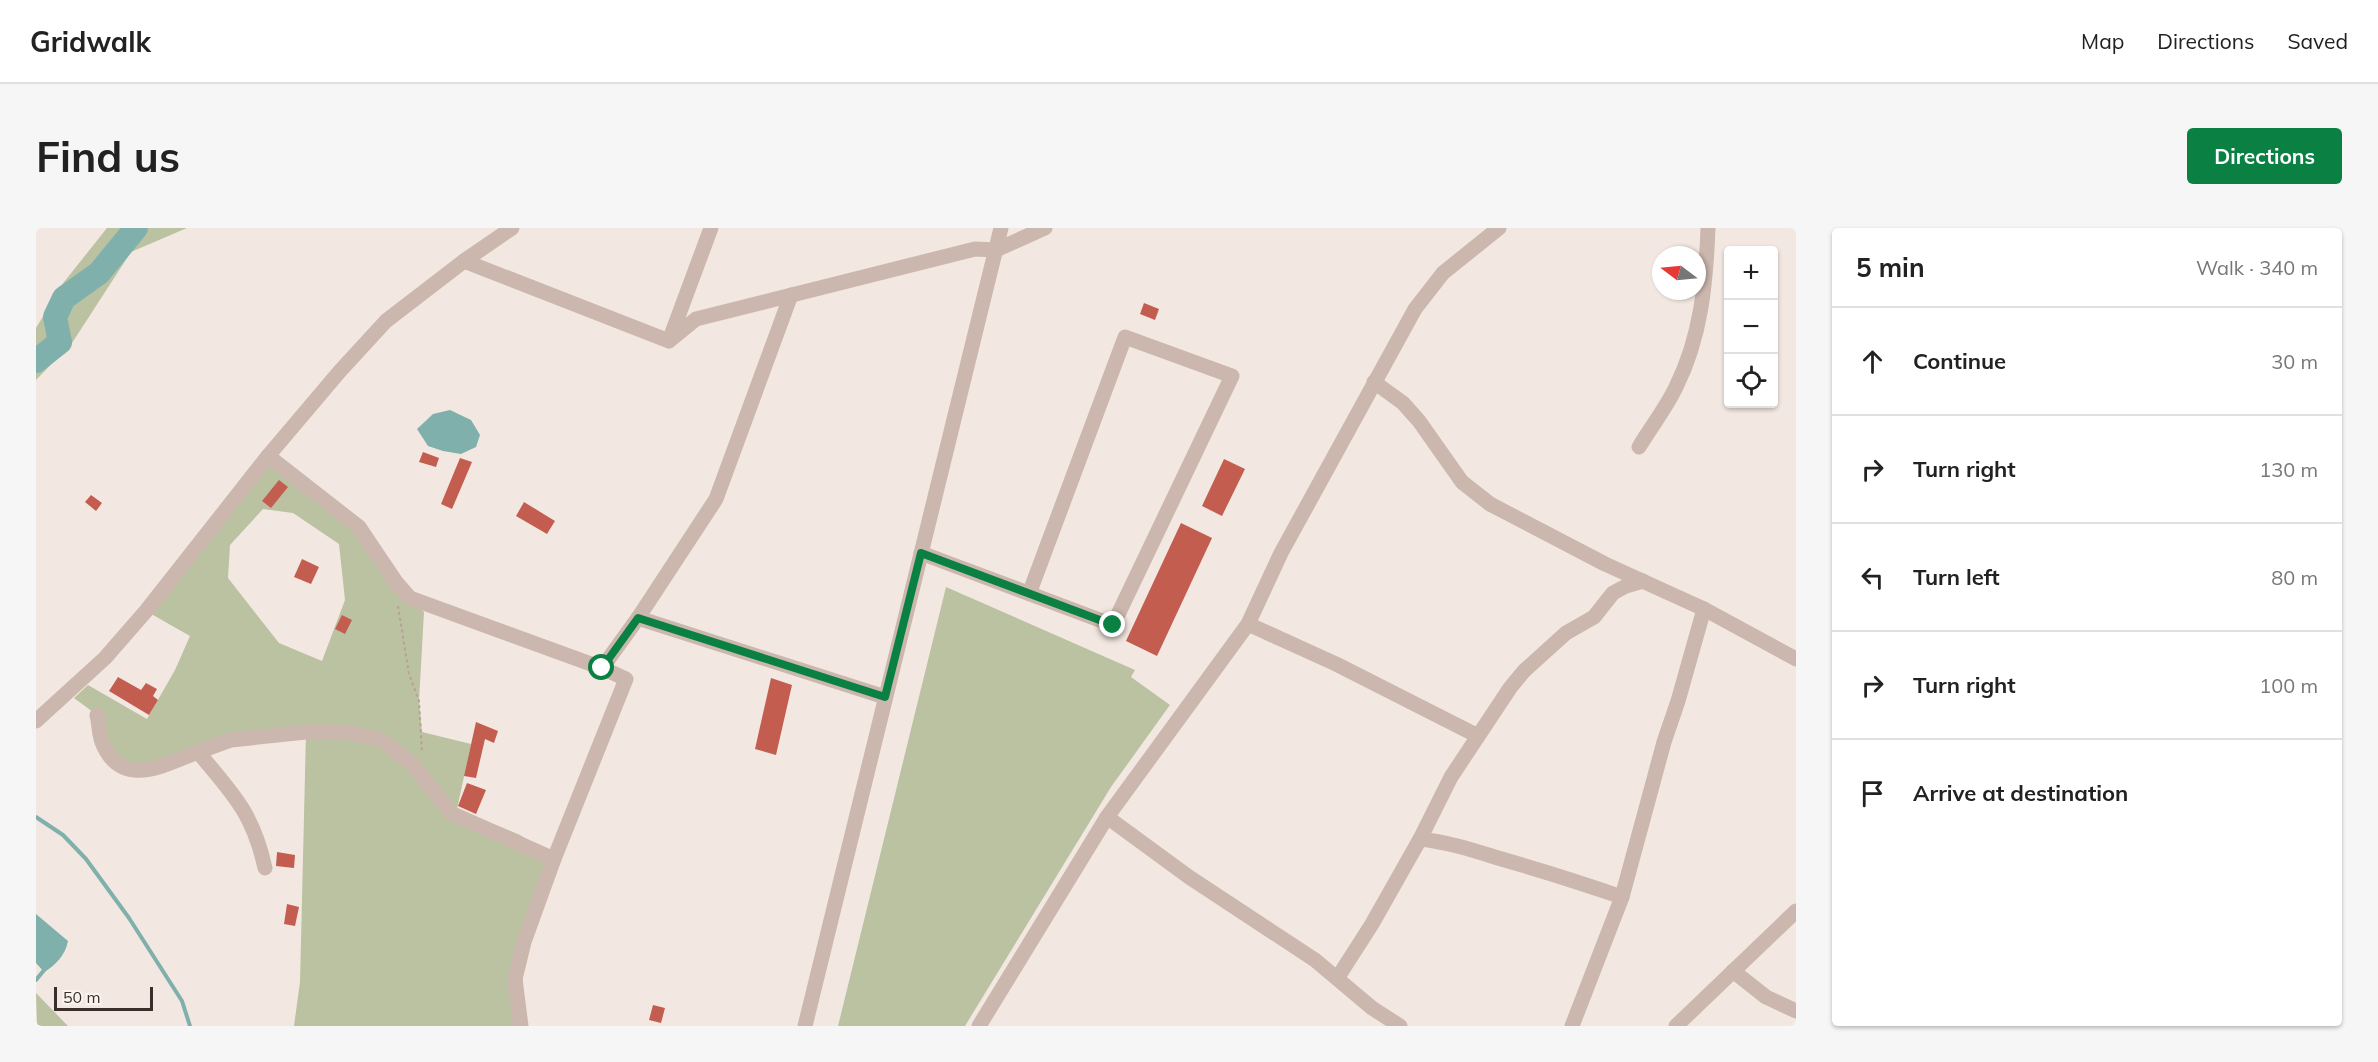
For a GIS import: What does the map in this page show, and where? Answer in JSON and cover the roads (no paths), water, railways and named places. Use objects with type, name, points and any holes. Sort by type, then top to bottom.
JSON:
[{"type":"street","points":[[36,721],[105,658],[146,611],[268,456],[386,321],[464,261],[512,228]]},
{"type":"street","points":[[669,341],[711,228]]},
{"type":"street","points":[[805,1026],[1001,228]]},
{"type":"street","points":[[669,341],[696,319],[975,249],[996,250],[1045,228]]},
{"type":"street","points":[[979,1026],[1107,817],[1248,624],[1281,553],[1415,309],[1443,273],[1499,228]]},
{"type":"street","points":[[1639,447],[1676,387],[1696,337],[1704,297],[1708,228]]},
{"type":"street","points":[[464,261],[669,341]]},
{"type":"street","points":[[602,668],[638,618],[716,499],[791,295]]},
{"type":"street","points":[[921,553],[1029,594],[1113,625],[1232,376],[1125,337],[1029,594]]},
{"type":"street","points":[[1374,382],[1403,403],[1419,421],[1462,482],[1490,504],[1605,564],[1704,609],[1796,659]]},
{"type":"street","points":[[268,456],[359,527],[396,582],[410,598],[602,668],[626,679],[554,858],[524,942],[514,979],[520,1026]]},
{"type":"street","points":[[1605,564],[1612,579],[1613,593]]},
{"type":"street","points":[[1338,977],[1372,924],[1420,839],[1451,777],[1510,688],[1524,671],[1566,633],[1594,616],[1613,593],[1642,581]]},
{"type":"street","points":[[1572,1026],[1622,897],[1664,742],[1704,609]]},
{"type":"street","points":[[638,618],[885,697]]},
{"type":"street","points":[[1248,624],[1336,664],[1478,736]]},
{"type":"street","points":[[97,715],[102,742],[115,763],[133,772],[154,770],[231,740],[306,732],[346,732],[382,740],[413,765],[451,813],[554,858]]},
{"type":"street","points":[[198,752],[237,798],[258,838],[265,868]]},
{"type":"street","points":[[1107,817],[1190,877],[1315,960],[1338,977],[1372,1008],[1400,1026]]},
{"type":"street","points":[[1420,839],[1437,841],[1486,854],[1565,877],[1622,897]]},
{"type":"street","points":[[1676,1026],[1796,911]]},
{"type":"street","points":[[1733,971],[1766,997],[1796,1011]]},
{"type":"water","points":[[450,410],[471,420],[480,435],[476,447],[461,454],[428,446],[417,429],[433,414]]},
{"type":"water","points":[[36,914],[68,941],[59,959],[44,972],[36,963]]},
{"type":"waterway","points":[[36,361],[60,342],[55,317],[64,298],[99,273],[136,228]]},
{"type":"waterway","points":[[36,817],[63,835],[86,859],[129,918],[182,1001],[190,1026]]},
{"type":"waterway","points":[[36,980],[45,969]]}]
